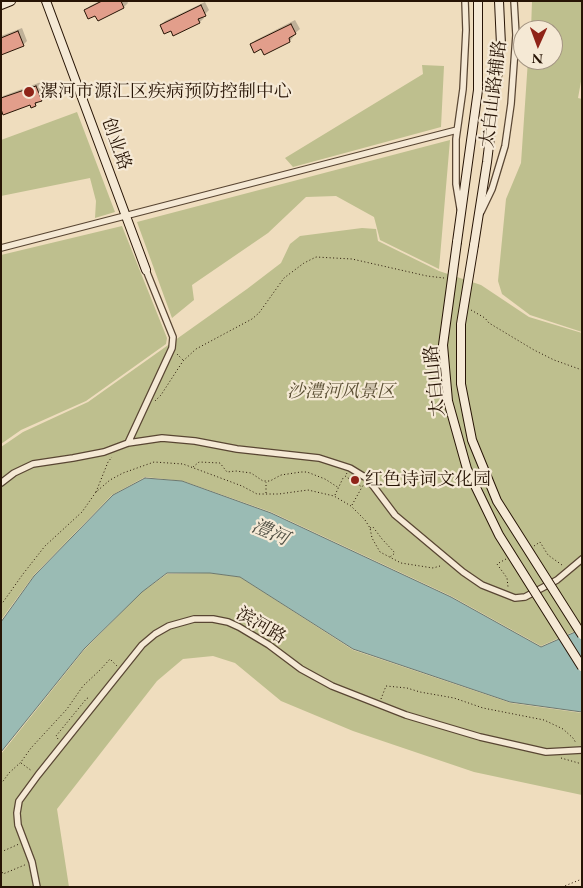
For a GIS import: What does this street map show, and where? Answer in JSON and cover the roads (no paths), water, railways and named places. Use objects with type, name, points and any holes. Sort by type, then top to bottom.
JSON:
[{"type":"main road","points":[[1,5],[11,1]]},
{"type":"main road","name":"创业路","points":[[46,1],[146,270]]},
{"type":"main road","name":"太白山路","points":[[478,1],[478,90],[444,345],[448,401],[466,469],[499,535],[582,667]]},
{"type":"main road","name":"太白山路","points":[[499,1],[501,45],[487,162],[461,324],[461,384],[472,440],[497,501],[582,635]]},
{"type":"street","name":"太白山路辅路","points":[[461,215],[456,184],[456,139],[463,89],[466,30],[465,1]]},
{"type":"street","name":"太白山路辅路","points":[[478,216],[492,188],[505,146],[511,104],[516,35],[514,1]]},
{"type":"street","points":[[1,248],[457,130]]},
{"type":"street","points":[[128,443],[172,348],[173,338],[146,270]]},
{"type":"street","points":[[1,483],[14,473],[33,464],[104,452],[128,443],[162,438],[195,440],[237,450],[319,458],[350,468],[368,479],[395,515],[463,572],[482,585],[515,598],[525,597],[557,580],[582,559]]},
{"type":"street","name":"滨河路","points":[[37,887],[32,862],[18,825],[19,801],[142,645],[155,634],[169,626],[194,619],[213,619],[228,622],[250,633],[301,669],[332,686],[406,715],[480,737],[546,752],[580,750]]},
{"type":"water","name":"澧河","points":[[145,478],[182,481],[271,513],[451,597],[541,647],[582,629],[582,712],[510,702],[353,649],[240,577],[210,573],[167,573],[142,592],[84,649],[1,752],[1,622],[34,576],[113,495]]},
{"type":"place","name":"漯河市源汇区疾病预防控制中心","points":[[29,92]]},
{"type":"place","name":"红色诗词文化园","points":[[355,480]]},
{"type":"park label","name":"沙澧河风景区","points":[[341,392]]}]
